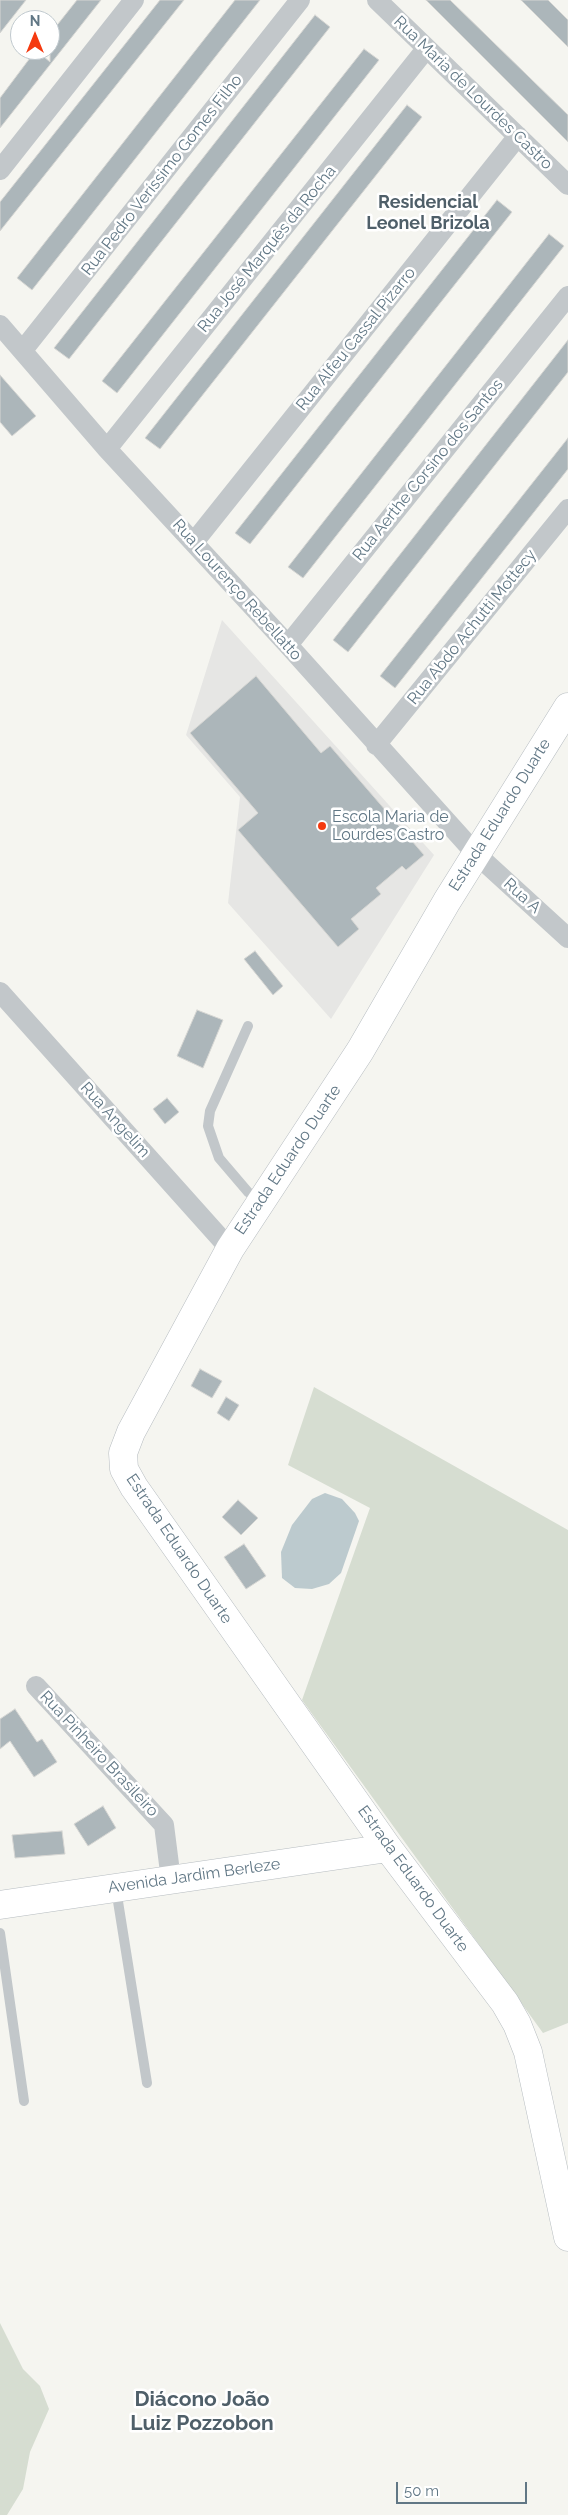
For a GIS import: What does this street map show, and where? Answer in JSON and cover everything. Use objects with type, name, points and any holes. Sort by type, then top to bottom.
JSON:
[{"type":"street","points":[[0,170],[134,0]]},
{"type":"street","name":"Rua Pedro Veríssimo Gomes Filho","points":[[23,350],[300,0]]},
{"type":"street","name":"Rua Maria de Lourdes Castro","points":[[378,0],[426,49],[568,185]]},
{"type":"street","name":"Rua José Marquês da Rocha","points":[[107,449],[426,49]]},
{"type":"street","name":"Rua Alfeu Cassal Pizarro","points":[[194,542],[518,136]]},
{"type":"street","name":"Rua Aerthe Corsino dos Santos","points":[[288,645],[568,296]]},
{"type":"street","name":"Rua Lourenço Rebellatto","points":[[0,325],[107,449],[288,645],[476,854]]},
{"type":"street","name":"Rua Abdo Achutti Mottecy","points":[[376,745],[568,509]]},
{"type":"street","name":"Estrada Eduardo Duarte","points":[[568,707],[476,854],[360,1051],[230,1249],[131,1432],[123,1452],[124,1469],[134,1487],[388,1848],[505,2003],[517,2024],[528,2052],[568,2237]]},
{"type":"street","name":"Rua A","points":[[476,854],[568,938]]},
{"type":"street","name":"Rua Angelim","points":[[0,992],[230,1249]]},
{"type":"street","name":"Rua Pinheiro Brasileiro","points":[[36,1686],[164,1825],[170,1880]]},
{"type":"street","name":"Avenida Jardim Berleze","points":[[0,1905],[388,1848]]},
{"type":"lane","points":[[248,1026],[210,1111],[208,1126],[219,1158],[248,1192],[260,1202]]},
{"type":"lane","points":[[116,1888],[147,2083]]},
{"type":"lane","points":[[0,1933],[24,2100]]},
{"type":"shaded area","name":"Escola Maria de Lourdes Castro","points":[[222,620],[434,855],[331,1019],[228,903],[240,797],[186,735]]},
{"type":"shaded area","points":[[314,1387],[568,1530],[568,2023],[543,2033],[302,1700],[370,1508],[288,1465]]},
{"type":"shaded area","points":[[325,1493],[342,1499],[355,1513],[359,1521],[341,1573],[329,1584],[312,1589],[295,1588],[282,1578],[281,1552],[292,1525],[312,1499]]},
{"type":"shaded area","points":[[0,2323],[23,2369],[40,2386],[49,2409],[30,2452],[23,2489],[7,2515],[0,2515]]},
{"type":"building","points":[[0,0],[26,0],[18,10],[10,10],[10,20],[0,33]]},
{"type":"building","points":[[77,0],[101,0],[60,52],[60,21]]},
{"type":"building","points":[[160,0],[184,0],[0,231],[0,202]]},
{"type":"building","points":[[235,0],[260,0],[32,290],[17,278]]},
{"type":"building","points":[[426,0],[450,0],[568,115],[568,142]]},
{"type":"building","points":[[521,0],[548,0],[568,20],[568,47]]},
{"type":"building","points":[[315,15],[330,27],[69,359],[54,348]]},
{"type":"building","points":[[364,49],[379,60],[117,393],[102,381]]},
{"type":"building","points":[[28,60],[48,60],[50,62],[50,60],[54,60],[0,128],[0,98]]},
{"type":"building","points":[[407,105],[422,117],[160,449],[145,438]]},
{"type":"building","points":[[497,200],[512,212],[250,544],[235,533]]},
{"type":"building","points":[[549,234],[564,246],[303,578],[288,567]]},
{"type":"building","points":[[568,340],[568,372],[348,652],[333,640]]},
{"type":"building","points":[[0,375],[36,416],[12,436],[0,422]]},
{"type":"building","points":[[568,438],[568,469],[395,688],[380,676]]},
{"type":"building","points":[[256,676],[321,753],[330,746],[424,855],[406,870],[402,866],[376,888],[381,894],[351,919],[359,929],[338,947],[238,830],[258,813],[190,733]]},
{"type":"building","points":[[255,951],[283,986],[273,995],[244,959]]},
{"type":"building","points":[[197,1010],[223,1020],[203,1068],[177,1056]]},
{"type":"building","points":[[167,1098],[179,1112],[165,1124],[153,1109]]},
{"type":"building","points":[[200,1369],[222,1381],[212,1398],[191,1386]]},
{"type":"building","points":[[226,1397],[239,1405],[229,1421],[217,1413]]},
{"type":"building","points":[[238,1500],[258,1518],[241,1535],[222,1517]]},
{"type":"building","points":[[244,1544],[266,1576],[246,1589],[224,1557]]},
{"type":"building","points":[[15,1709],[37,1742],[42,1739],[57,1762],[34,1777],[10,1741],[0,1749],[0,1719]]},
{"type":"building","points":[[103,1806],[116,1828],[88,1846],[74,1824]]},
{"type":"building","points":[[62,1831],[65,1854],[15,1858],[12,1835]]},
{"type":"place","name":"Escola Maria de Lourdes Castro","points":[[322,826]]},
{"type":"district","name":"Residencial Leonel Brizola","points":[[428,213]]},
{"type":"district","name":"Diácono João Luiz Pozzobon","points":[[202,2412]]}]
